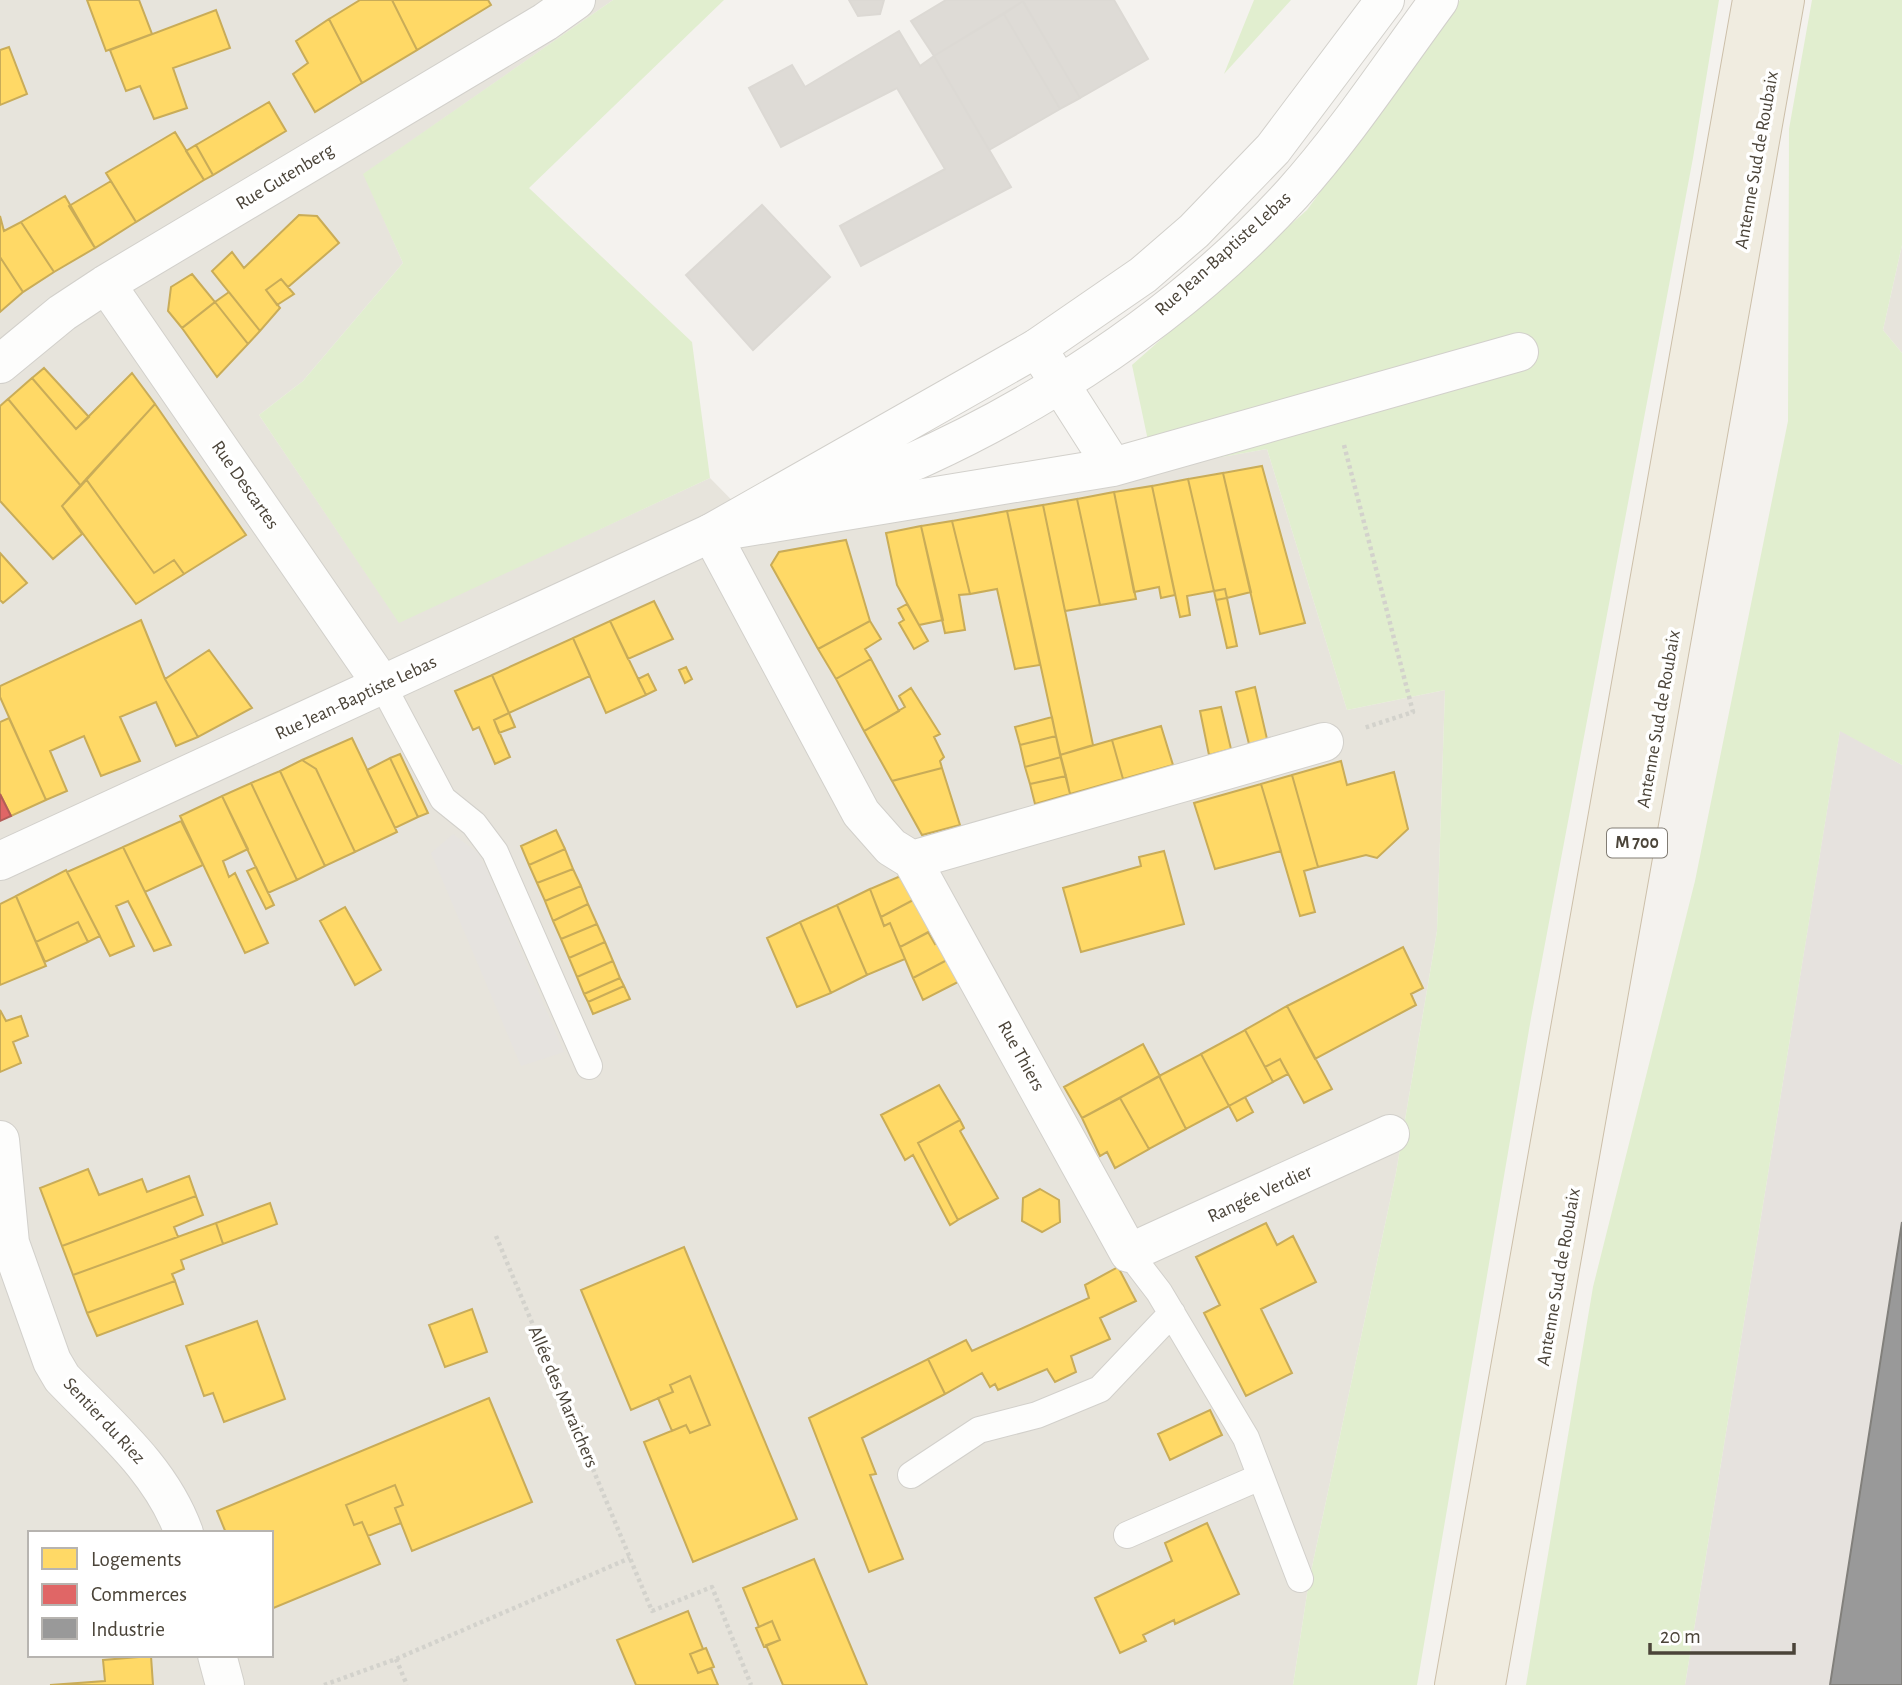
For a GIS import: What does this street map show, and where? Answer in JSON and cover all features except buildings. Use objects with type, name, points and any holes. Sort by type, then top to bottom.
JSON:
[{"type":"highway","name":"Antenne Sud de Roubaix","points":[[1454,1685],[1752,0]]},
{"type":"highway","name":"Antenne Sud de Roubaix","points":[[1486,1685],[1786,0]]},
{"type":"street","name":"Rue Gutenberg","points":[[0,364],[62,313],[106,284],[576,0]]},
{"type":"street","name":"Rue Jean-Baptiste Lebas","points":[[0,862],[711,533],[1037,348],[1143,275],[1194,232],[1273,149],[1385,0]]},
{"type":"street","name":"Rue Jean-Baptiste Lebas","points":[[711,533],[880,477],[970,437],[1060,384],[1165,309],[1260,226],[1326,152],[1439,0]]},
{"type":"street","name":"Rue Descartes","points":[[106,284],[383,686]]},
{"type":"street","points":[[1037,348],[1113,467]]},
{"type":"street","name":"Rue Jean-Baptiste Lebas","points":[[711,533],[1113,467],[1519,352]]},
{"type":"street","name":"Rue Thiers","points":[[711,533],[861,813],[891,847],[912,860],[1129,1253]]},
{"type":"street","points":[[912,860],[1324,742]]},
{"type":"street","name":"Rangée Verdier","points":[[1129,1253],[1390,1134]]},
{"type":"street","name":"Sentier du Riez","points":[[0,1140],[9,1243],[52,1361],[62,1378],[154,1475],[169,1497],[183,1531]]},
{"type":"street","points":[[218,1657],[225,1685]]},
{"type":"lane","points":[[383,686],[443,799],[474,824],[495,852],[589,1066]]},
{"type":"lane","points":[[1129,1253],[1172,1313],[1245,1438],[1300,1579]]},
{"type":"lane","points":[[911,1475],[979,1430],[1037,1415],[1100,1389],[1172,1313]]},
{"type":"lane","points":[[1127,1535],[1260,1477]]},
{"type":"path","points":[[1324,742],[1413,712],[1334,404]]},
{"type":"path","name":"Allée des Maraichers","points":[[496,1236],[652,1611],[712,1587],[751,1685]]},
{"type":"path","points":[[324,1685],[396,1659],[630,1558]]},
{"type":"path","points":[[396,1659],[407,1685]]},
{"type":"shaded area","points":[[0,0],[613,0],[364,174],[403,263],[303,381],[259,415],[399,622],[710,478],[773,542],[896,514],[1267,449],[1347,710],[1445,690],[1437,931],[1396,1173],[1309,1581],[1293,1685],[0,1685]]},
{"type":"shaded area","points":[[1902,245],[1902,353],[1883,330]]},
{"type":"shaded area","points":[[1840,730],[1902,765],[1902,1685],[1685,1685]]},
{"type":"shaded area","points":[[453,834],[478,853],[487,870],[564,1052],[521,1066],[431,853]]},
{"type":"green space","points":[[613,0],[724,0],[529,188],[692,342],[710,478],[399,623],[259,415],[303,381],[403,263],[363,174]]},
{"type":"green space","points":[[1254,0],[1291,0],[1224,74]]},
{"type":"green space","points":[[1460,0],[1719,0],[1693,158],[1531,1018],[1417,1685],[1293,1685],[1309,1581],[1396,1173],[1437,931],[1445,690],[1347,710],[1267,449],[1154,469],[1132,365],[1307,210]]},
{"type":"green space","points":[[1812,0],[1902,0],[1902,245],[1883,330],[1902,353],[1902,765],[1840,731],[1685,1685],[1526,1685],[1593,1287],[1695,881],[1788,421],[1789,129]]}]
